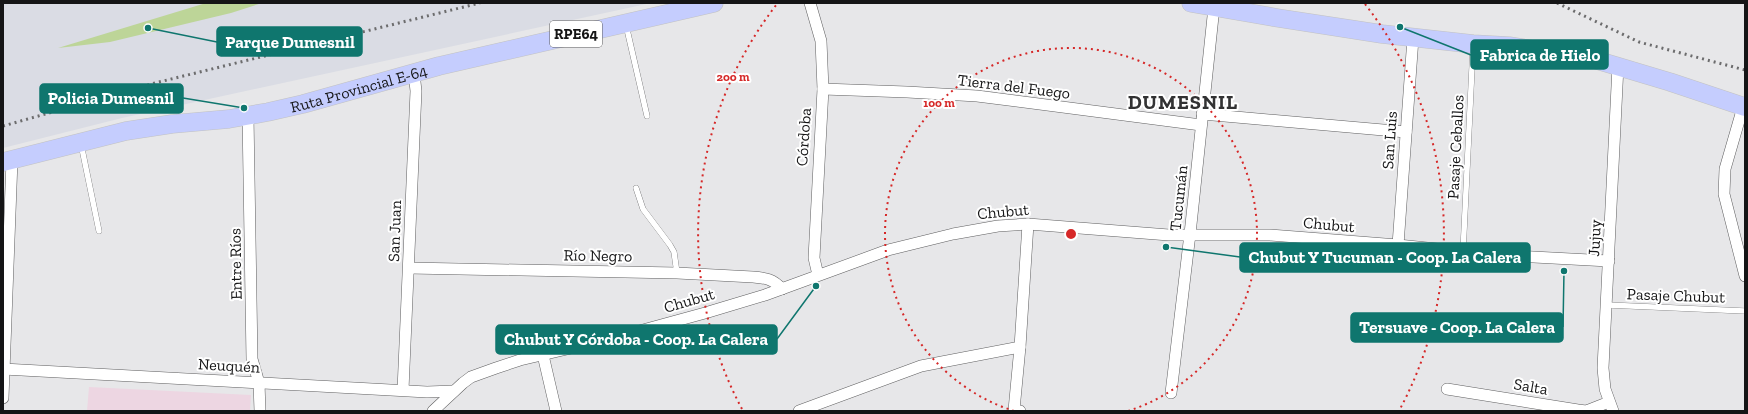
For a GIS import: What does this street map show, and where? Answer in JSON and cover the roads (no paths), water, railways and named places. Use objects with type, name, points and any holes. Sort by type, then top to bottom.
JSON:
[{"type":"main road","name":"Ruta Provincial E-64","points":[[8,161],[126,131],[248,116],[303,104],[414,73],[714,3]]},
{"type":"main road","points":[[1191,3],[1278,18],[1413,38],[1509,46],[1593,59],[1744,107]]},
{"type":"street","name":"Córdoba","points":[[810,3],[821,41],[822,89],[814,258],[818,275]]},
{"type":"street","name":"Tucumán","points":[[1171,392],[1190,234],[1214,7]]},
{"type":"street","name":"San Luis","points":[[1398,245],[1413,38]]},
{"type":"street","name":"Jujuy","points":[[1611,406],[1603,379],[1618,66]]},
{"type":"street","name":"San Juan","points":[[403,390],[416,90],[414,73]]},
{"type":"street","name":"Tierra del Fuego","points":[[822,89],[977,96],[1202,120],[1406,132]]},
{"type":"street","points":[[1744,107],[1724,169],[1724,194],[1745,276]]},
{"type":"street","name":"Entre Ríos","points":[[248,116],[252,359],[259,383],[260,411]]},
{"type":"street","points":[[3,398],[8,161]]},
{"type":"street","name":"Chubut","points":[[433,411],[463,383],[482,372],[520,360],[610,339],[705,313],[782,289],[888,250],[934,238],[992,226],[1028,224],[1169,234],[1270,235],[1398,245],[1462,252],[1609,261]]},
{"type":"street","points":[[1020,411],[1014,410],[1020,347],[1028,224]]},
{"type":"street","name":"Río Negro","points":[[409,268],[677,273],[764,278],[775,281],[782,289]]},
{"type":"street","points":[[799,411],[921,366],[1020,347]]},
{"type":"street","points":[[543,355],[556,411]]},
{"type":"street","name":"Neuquén","points":[[4,369],[427,392],[454,391]]},
{"type":"street","name":"Salta","points":[[1447,389],[1578,410],[1611,406]]},
{"type":"lane","points":[[625,23],[647,116]]},
{"type":"lane","name":"Pasaje Ceballos","points":[[1462,252],[1473,44]]},
{"type":"lane","points":[[81,142],[99,231]]},
{"type":"lane","points":[[636,188],[643,209],[674,252],[677,273]]},
{"type":"lane","name":"Pasaje Chubut","points":[[1606,305],[1745,311]]},
{"type":"railway","points":[[3,126],[155,83],[480,3]]},
{"type":"railway","points":[[1557,3],[1639,42],[1745,70]]},
{"type":"place","name":"Fabrica de Hielo","points":[[1400,27]]},
{"type":"place","name":"Parque Dumesnil","points":[[148,28]]},
{"type":"place","name":"Policia Dumesnil","points":[[244,108]]},
{"type":"place","name":"Chubut Y Tucuman - Coop. La Calera","points":[[1166,247]]},
{"type":"place","name":"Tersuave - Coop. La Calera","points":[[1564,271]]},
{"type":"place","name":"Chubut Y Córdoba - Coop. La Calera","points":[[816,286]]},
{"type":"district","name":"DUMESNIL","points":[[1183,102]]}]
